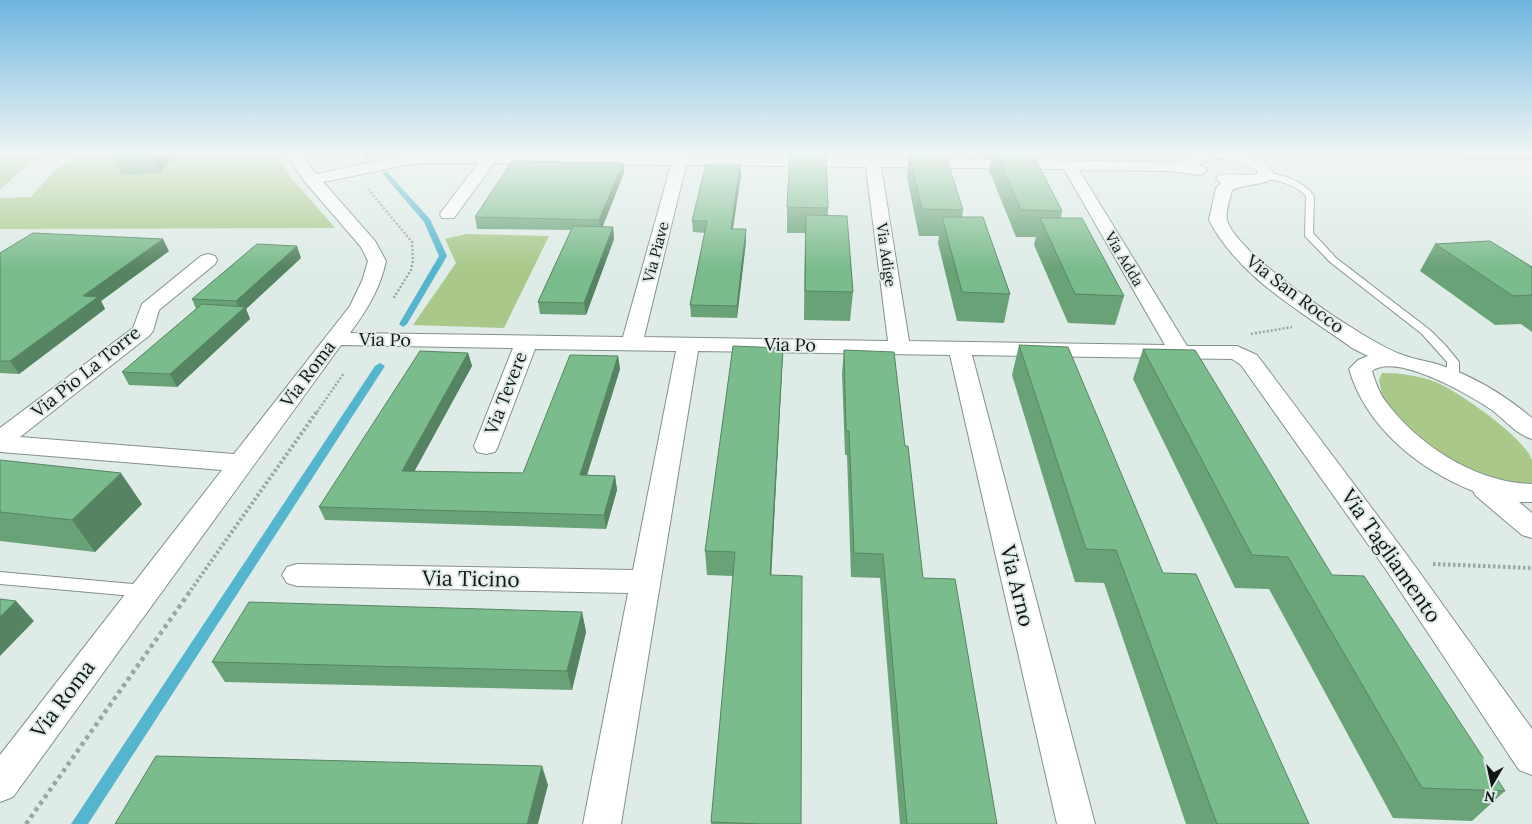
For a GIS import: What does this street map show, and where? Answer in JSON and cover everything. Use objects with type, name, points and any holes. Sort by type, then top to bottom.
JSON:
[{"type":"street","name":"Via Roma","points":[[0,784],[359,307],[372,281],[377,261],[369,245],[321,190]]},
{"type":"street","points":[[448,214],[466,190]]},
{"type":"street","name":"Via Piave","points":[[632,343],[672,190]]},
{"type":"street","name":"Via Adige","points":[[877,190],[899,347]]},
{"type":"street","name":"Via Adda","points":[[1083,190],[1180,352]]},
{"type":"street","name":"Via San Rocco","points":[[1216,190],[1218,220],[1226,235],[1265,276],[1374,355],[1453,378],[1498,402],[1532,431]]},
{"type":"street","name":"Via Pio La Torre","points":[[0,440],[143,331],[149,308],[208,260]]},
{"type":"street","name":"Via Po","points":[[334,339],[1237,353],[1244,357]]},
{"type":"street","name":"Via Tevere","points":[[486,446],[527,341]]},
{"type":"street","points":[[602,824],[688,344]]},
{"type":"street","name":"Via Arno","points":[[959,348],[1076,824]]},
{"type":"street","points":[[1374,355],[1360,369],[1377,407],[1419,448],[1449,469],[1479,485],[1511,509],[1532,528]]},
{"type":"street","name":"Via Tagliamento","points":[[1244,357],[1249,360],[1397,563],[1532,758]]},
{"type":"street","points":[[0,444],[241,463]]},
{"type":"street","points":[[1479,485],[1503,491],[1532,493]]},
{"type":"street","name":"Via Ticino","points":[[297,575],[645,582]]},
{"type":"lane","points":[[1306,190],[1310,196],[1308,234],[1332,260],[1426,332],[1453,362],[1453,378]]},
{"type":"lane","points":[[0,578],[144,591]]},
{"type":"path","points":[[1397,563],[1532,568]]},
{"type":"green space","points":[[37,190],[302,190],[335,228],[0,229],[0,198],[31,197]]},
{"type":"green space","points":[[466,234],[549,236],[504,328],[413,325],[456,263],[445,239]]},
{"type":"green space","points":[[1382,373],[1411,375],[1438,383],[1491,417],[1527,451],[1532,460],[1532,487],[1490,484],[1423,443],[1384,404],[1379,380]]},
{"type":"building","points":[[493,190],[611,190],[599,220],[475,217]]},
{"type":"building","points":[[700,190],[736,190],[731,229],[746,229],[737,306],[690,305],[707,221],[692,221]]},
{"type":"building","points":[[788,190],[827,190],[828,208],[787,207]]},
{"type":"building","points":[[918,190],[957,190],[963,210],[922,209]]},
{"type":"building","points":[[1013,190],[1052,190],[1062,211],[1021,210]]},
{"type":"building","points":[[806,215],[847,216],[853,292],[805,291]]},
{"type":"building","points":[[942,217],[983,217],[1010,294],[962,292]]},
{"type":"building","points":[[1040,218],[1082,218],[1124,296],[1075,294]]},
{"type":"building","points":[[573,226],[613,227],[584,303],[538,302]]},
{"type":"building","points":[[33,233],[163,239],[83,296],[98,297],[10,361],[0,361],[0,253]]},
{"type":"building","points":[[1490,241],[1532,267],[1532,295],[1513,296],[1435,244]]},
{"type":"building","points":[[257,244],[297,246],[236,301],[192,299]]},
{"type":"building","points":[[202,304],[245,307],[170,374],[122,372]]},
{"type":"building","points":[[1019,345],[1068,347],[1163,573],[1196,574],[1309,824],[1217,824],[1116,550],[1086,549]]},
{"type":"building","points":[[733,346],[783,348],[770,575],[802,576],[801,824],[711,822],[735,552],[705,551]]},
{"type":"building","points":[[1143,349],[1195,350],[1332,575],[1364,576],[1505,791],[1422,788],[1288,557],[1252,555]]},
{"type":"building","points":[[844,350],[894,352],[905,446],[908,446],[923,578],[955,579],[997,824],[907,824],[883,554],[854,553],[849,431],[846,431]]},
{"type":"building","points":[[420,351],[468,353],[402,471],[523,473],[570,355],[618,356],[580,475],[615,476],[604,515],[319,507]]},
{"type":"building","points":[[0,460],[121,473],[72,520],[0,512]]},
{"type":"building","points":[[0,599],[16,601],[0,617]]},
{"type":"building","points":[[249,602],[582,612],[567,671],[212,662]]},
{"type":"building","points":[[156,756],[542,766],[527,824],[115,824]]},
{"type":"waterway","points":[[400,190],[427,221],[443,256],[403,324]]},
{"type":"waterway","points":[[79,824],[380,366]]}]
